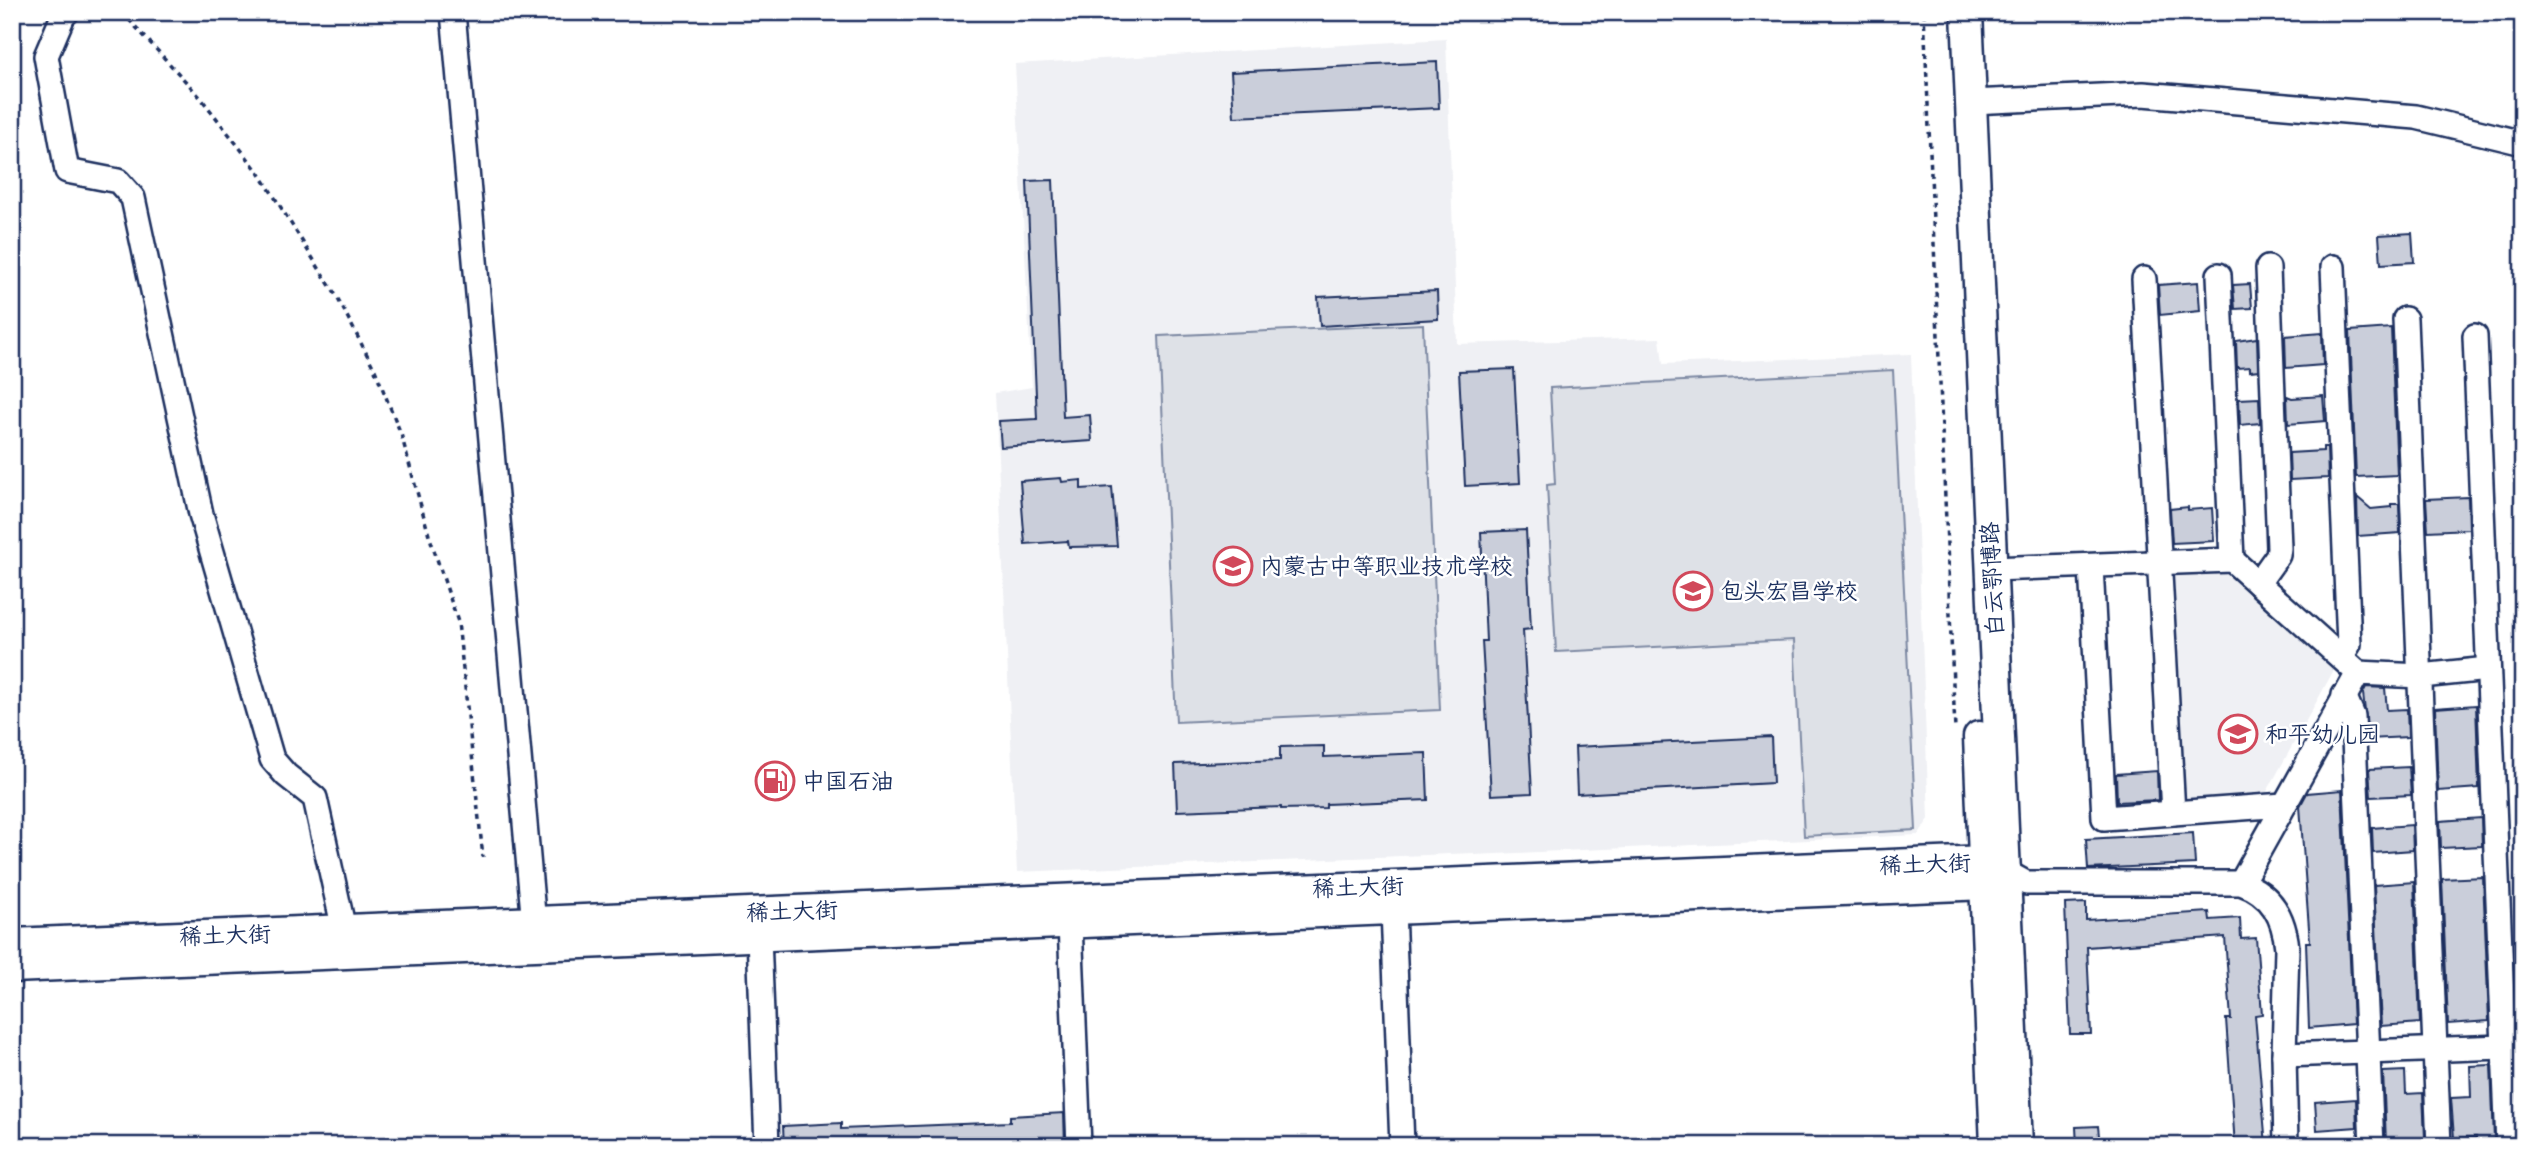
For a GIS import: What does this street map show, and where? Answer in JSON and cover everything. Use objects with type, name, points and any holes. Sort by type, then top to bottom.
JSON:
[{"type":"main road","name":"白云鄂博路","points":[[1951,12],[1991,872],[2017,1146]]},
{"type":"main road","name":"白云鄂博路","points":[[1967,12],[1992,569],[1991,872],[1996,1146]]},
{"type":"main road","name":"稀土大街","points":[[12,944],[344,930],[760,936],[1393,909],[1991,872]]},
{"type":"main road","name":"稀土大街","points":[[12,967],[535,934],[1991,872]]},
{"type":"street","points":[[68,12],[63,16],[46,57],[67,171],[118,181],[133,198],[198,500],[212,552],[272,759],[286,775],[315,798],[344,930]]},
{"type":"street","points":[[453,12],[535,934]]},
{"type":"street","points":[[1971,102],[2157,95],[2416,117],[2523,144]]},
{"type":"street","points":[[2333,267],[2348,644],[2341,657]]},
{"type":"street","points":[[2258,583],[2278,555],[2279,548],[2268,268]]},
{"type":"street","points":[[2219,275],[2232,560]]},
{"type":"street","points":[[2144,279],[2172,813]]},
{"type":"street","points":[[2405,319],[2439,1146]]},
{"type":"street","points":[[2475,336],[2508,1146]]},
{"type":"street","points":[[1992,569],[2232,560],[2358,673],[2421,676],[2488,669]]},
{"type":"street","points":[[2091,566],[2104,818],[2284,805]]},
{"type":"street","points":[[2241,883],[2358,673]]},
{"type":"street","points":[[2344,695],[2353,716],[2372,1146]]},
{"type":"street","points":[[1991,872],[2026,883],[2241,883],[2255,888],[2275,906],[2285,932],[2287,948],[2284,1055],[2286,1146]]},
{"type":"street","points":[[1393,909],[1402,1146]]},
{"type":"street","points":[[1070,923],[1079,1146]]},
{"type":"street","points":[[760,936],[767,1146]]},
{"type":"street","points":[[2284,1055],[2503,1047]]},
{"type":"path","points":[[122,12],[200,97],[260,174],[337,297],[375,370],[401,434],[429,534],[458,622],[483,857]]},
{"type":"path","points":[[1924,12],[1955,737]]},
{"type":"shaded area","name":"内蒙古中等职业技术学校","points":[[1446,39],[1457,344],[1660,338],[1663,364],[1911,354],[1929,819],[1918,835],[1017,872],[995,393],[1032,387],[1015,64]]},
{"type":"shaded area","points":[[1423,324],[1440,710],[1176,722],[1159,336]]},
{"type":"shaded area","points":[[1893,370],[1916,830],[1804,836],[1794,640],[1556,652],[1547,485],[1555,484],[1550,388]]},
{"type":"shaded area","name":"和平幼儿园","points":[[2226,571],[2335,668],[2263,799],[2180,801],[2170,574]]},
{"type":"building","points":[[1437,62],[1439,108],[1234,117],[1231,72]]},
{"type":"building","points":[[1053,180],[1063,417],[1090,415],[1092,441],[1001,447],[999,421],[1037,419],[1027,181]]},
{"type":"building","points":[[2412,233],[2414,262],[2381,264],[2379,235]]},
{"type":"building","points":[[2198,282],[2200,311],[2160,315],[2158,285]]},
{"type":"building","points":[[2250,284],[2252,308],[2235,309],[2233,285]]},
{"type":"building","points":[[1437,291],[1438,319],[1320,326],[1318,297]]},
{"type":"building","points":[[2391,328],[2397,475],[2356,477],[2350,331]]},
{"type":"building","points":[[2322,333],[2323,365],[2286,368],[2285,336]]},
{"type":"building","points":[[2257,338],[2258,370],[2250,371],[2250,367],[2237,368],[2236,341]]},
{"type":"building","points":[[1514,369],[1520,483],[1465,486],[1459,371]]},
{"type":"building","points":[[2287,396],[2323,396],[2325,421],[2288,424]]},
{"type":"building","points":[[2259,398],[2260,423],[2240,425],[2239,399]]},
{"type":"building","points":[[2323,447],[2327,447],[2328,478],[2290,480],[2289,453],[2323,451]]},
{"type":"building","points":[[1061,478],[1062,482],[1081,480],[1081,489],[1112,487],[1117,546],[1069,547],[1068,541],[1025,544],[1020,481]]},
{"type":"building","points":[[2357,497],[2371,509],[2399,504],[2400,533],[2358,536]]},
{"type":"building","points":[[2468,497],[2469,529],[2428,531],[2426,499]]},
{"type":"building","points":[[2188,507],[2188,510],[2212,508],[2214,541],[2172,543],[2170,509]]},
{"type":"building","points":[[1526,530],[1531,629],[1523,630],[1532,793],[1491,795],[1482,641],[1486,641],[1481,532]]},
{"type":"building","points":[[2366,687],[2385,688],[2387,710],[2407,709],[2408,737],[2368,739],[2363,693]]},
{"type":"building","points":[[2476,705],[2479,788],[2438,791],[2435,708]]},
{"type":"building","points":[[1771,737],[1773,783],[1577,794],[1575,747]]},
{"type":"building","points":[[1324,746],[1324,757],[1426,753],[1428,800],[1326,804],[1326,808],[1177,811],[1175,764],[1280,760],[1280,747]]},
{"type":"building","points":[[2409,767],[2411,795],[2371,797],[2369,769]]},
{"type":"building","points":[[2157,771],[2158,800],[2117,802],[2116,774]]},
{"type":"building","points":[[2342,790],[2353,1024],[2309,1028],[2306,942],[2310,942],[2300,806],[2307,793]]},
{"type":"building","points":[[2481,818],[2482,846],[2441,848],[2440,821]]},
{"type":"building","points":[[2412,825],[2413,850],[2373,853],[2372,828]]},
{"type":"building","points":[[2193,833],[2195,864],[2088,869],[2086,839]]},
{"type":"building","points":[[2483,877],[2489,1021],[2448,1024],[2442,879]]},
{"type":"building","points":[[2414,882],[2420,1023],[2381,1026],[2374,885]]},
{"type":"building","points":[[2086,903],[2086,920],[2209,912],[2210,920],[2240,918],[2241,939],[2256,938],[2262,1014],[2255,1015],[2266,1146],[2235,1146],[2226,1019],[2231,1019],[2225,937],[2087,947],[2091,1034],[2070,1034],[2065,904]]},
{"type":"building","points":[[2491,1065],[2494,1140],[2454,1138],[2451,1098],[2471,1097],[2470,1066]]},
{"type":"building","points":[[2405,1071],[2406,1094],[2423,1093],[2425,1138],[2386,1142],[2383,1072]]},
{"type":"building","points":[[2356,1099],[2357,1127],[2317,1130],[2315,1102]]},
{"type":"building","points":[[1064,1113],[1065,1145],[1059,1146],[784,1146],[783,1126],[841,1123],[841,1129],[1010,1122],[1010,1116]]},
{"type":"building","points":[[2098,1126],[2100,1146],[2077,1146],[2076,1127]]},
{"type":"place","name":"内蒙古中等职业技术学校","points":[[1233,566]]},
{"type":"place","name":"包头宏昌学校","points":[[1693,591]]},
{"type":"place","name":"和平幼儿园","points":[[2238,734]]},
{"type":"place","name":"中国石油","points":[[775,781]]}]
